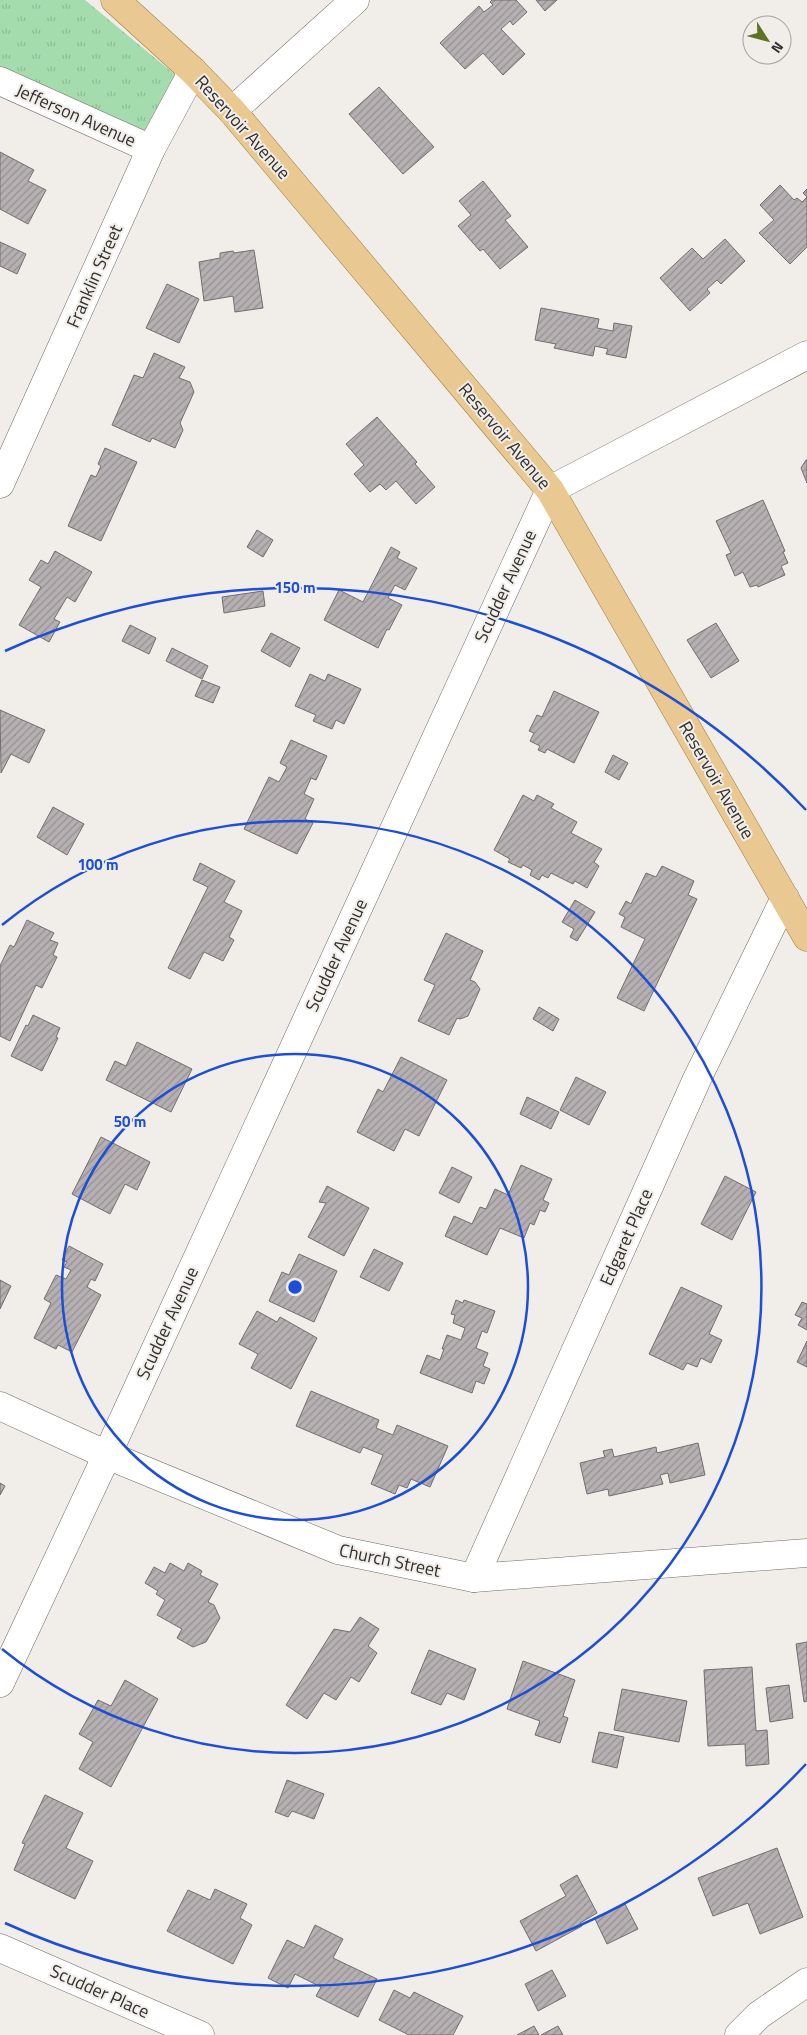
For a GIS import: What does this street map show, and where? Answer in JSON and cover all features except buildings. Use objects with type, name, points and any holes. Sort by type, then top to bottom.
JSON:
[{"type":"main road","name":"Reservoir Avenue","points":[[114,0],[193,71],[232,112],[550,490],[807,937]]},
{"type":"street","points":[[232,112],[355,0]]},
{"type":"street","name":"Franklin Street","points":[[0,484],[151,149],[193,71]]},
{"type":"street","name":"Jefferson Avenue","points":[[0,81],[151,149]]},
{"type":"street","points":[[550,490],[807,355]]},
{"type":"street","name":"Scudder Avenue","points":[[0,1683],[550,490]]},
{"type":"street","name":"Edgaret Place","points":[[474,1578],[697,1079],[785,898]]},
{"type":"street","name":"Church Street","points":[[0,1406],[106,1456],[338,1550],[474,1578],[807,1553]]},
{"type":"street","name":"Scudder Place","points":[[0,1948],[200,2035]]},
{"type":"street","points":[[739,2035],[758,2015],[807,1982]]},
{"type":"green space","points":[[0,0],[85,0],[178,77],[149,134],[0,68]]}]
